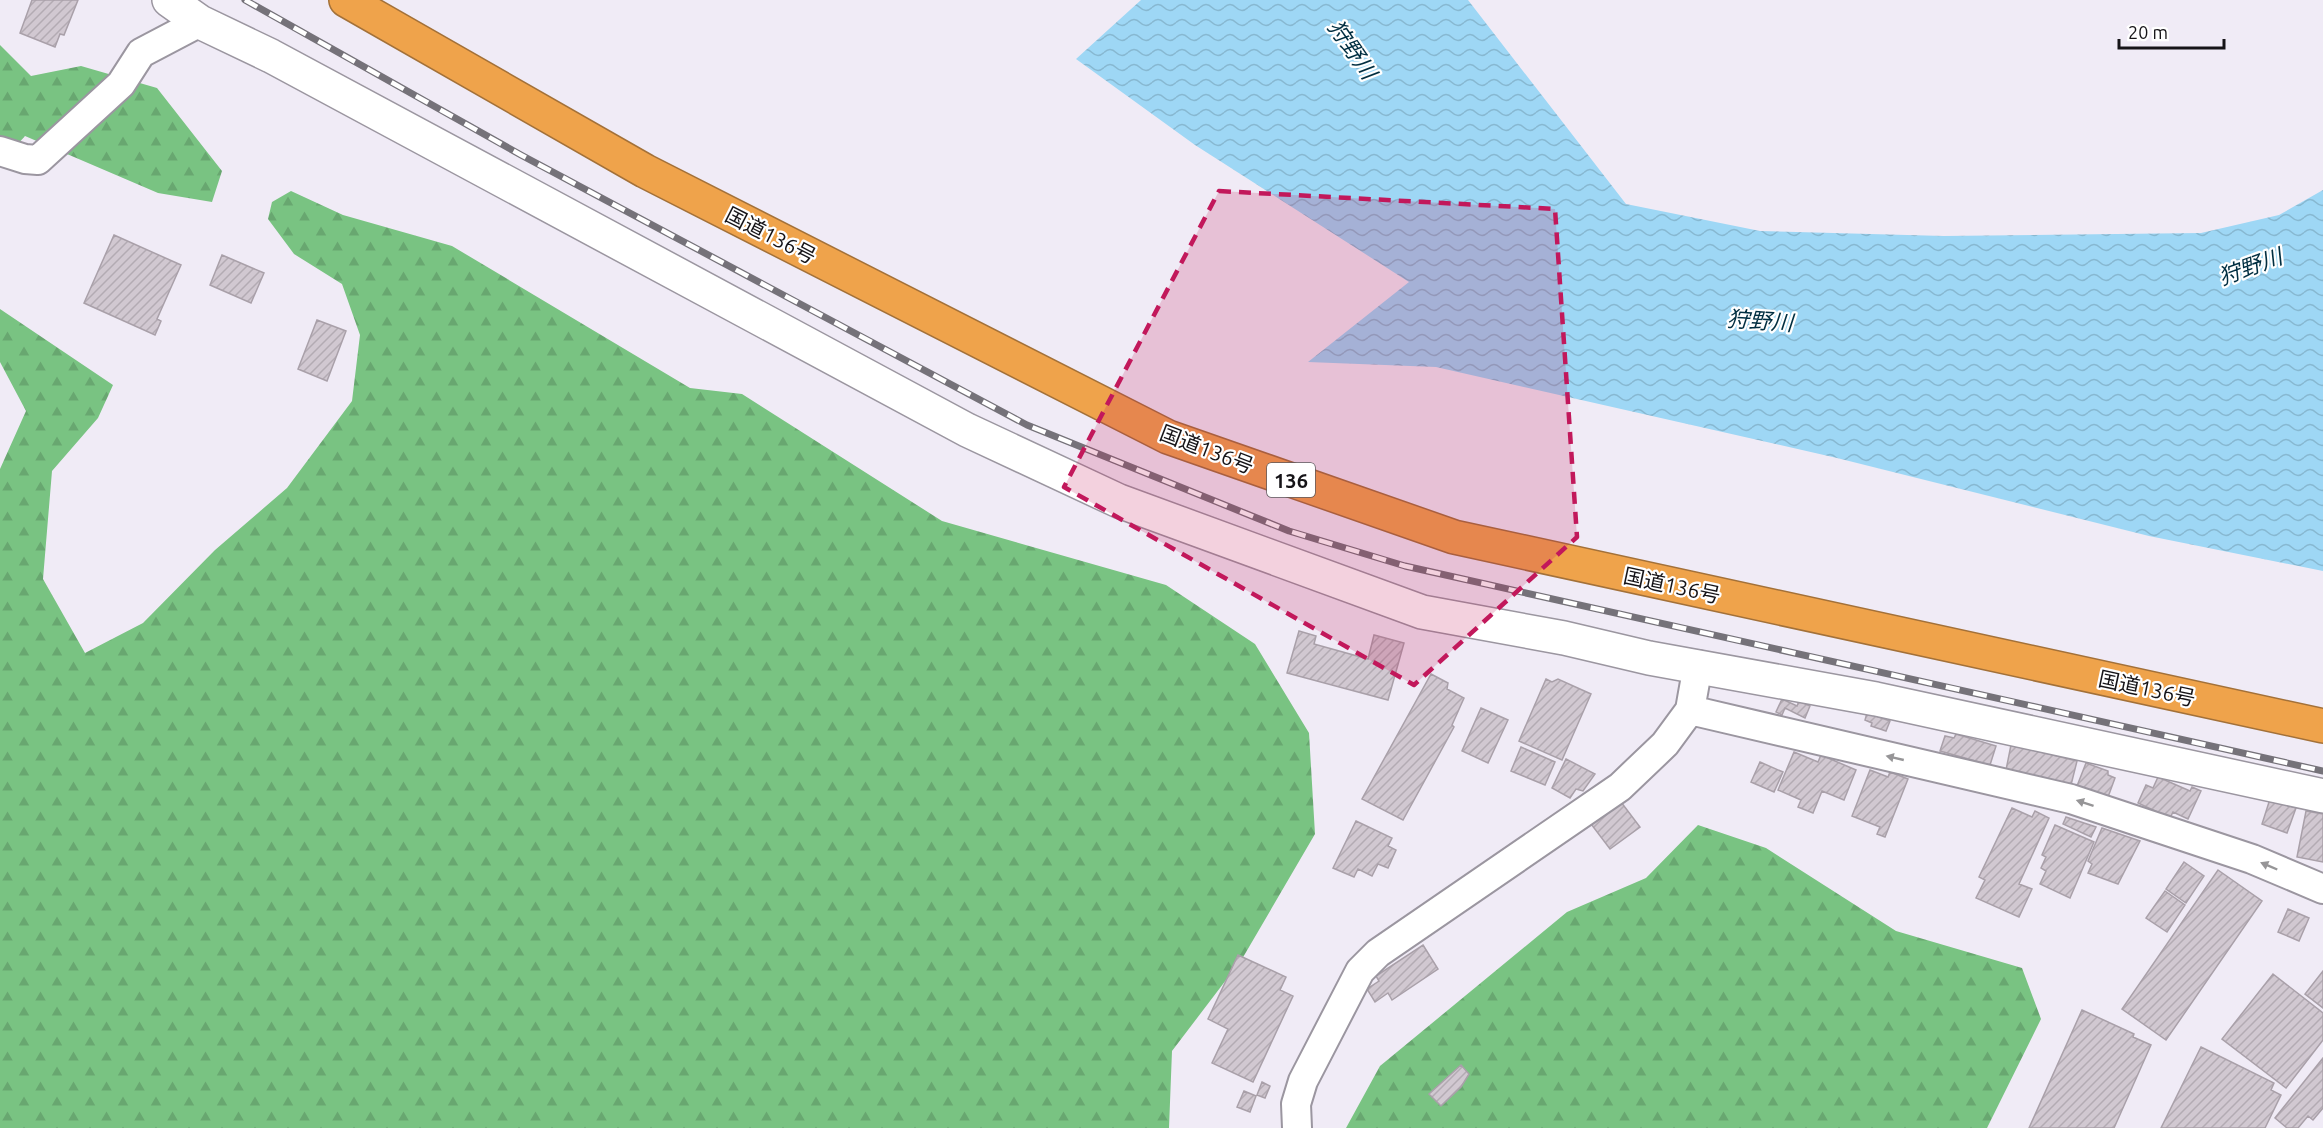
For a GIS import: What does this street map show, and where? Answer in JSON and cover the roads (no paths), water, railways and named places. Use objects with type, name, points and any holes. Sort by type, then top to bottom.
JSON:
[{"type":"highway","name":"国道136号","points":[[346,0],[645,171],[1168,437],[1454,537],[2323,726]]},
{"type":"street","points":[[169,0],[200,22],[271,56],[967,430],[1119,501],[1422,612],[1564,638],[1649,658],[1698,665],[1887,701],[2323,796]]},
{"type":"street","points":[[0,151],[25,159],[38,160],[121,84],[141,53],[200,22]]},
{"type":"street","points":[[1297,1128],[1296,1104],[1303,1081],[1360,972],[1386,947],[1620,787],[1665,744],[1690,710],[1698,665]]},
{"type":"street","points":[[1690,710],[2071,799],[2252,859],[2323,889]]},
{"type":"water","name":"狩野川","points":[[1141,0],[1468,0],[1626,204],[1760,231],[1944,236],[2201,233],[2279,215],[2323,190],[2323,571],[2149,536],[1837,458],[1436,367],[1308,362],[1409,282],[1195,145],[1076,59]]},
{"type":"railway","points":[[245,0],[521,155],[1027,425],[1289,531],[1405,566],[2323,771]]}]
